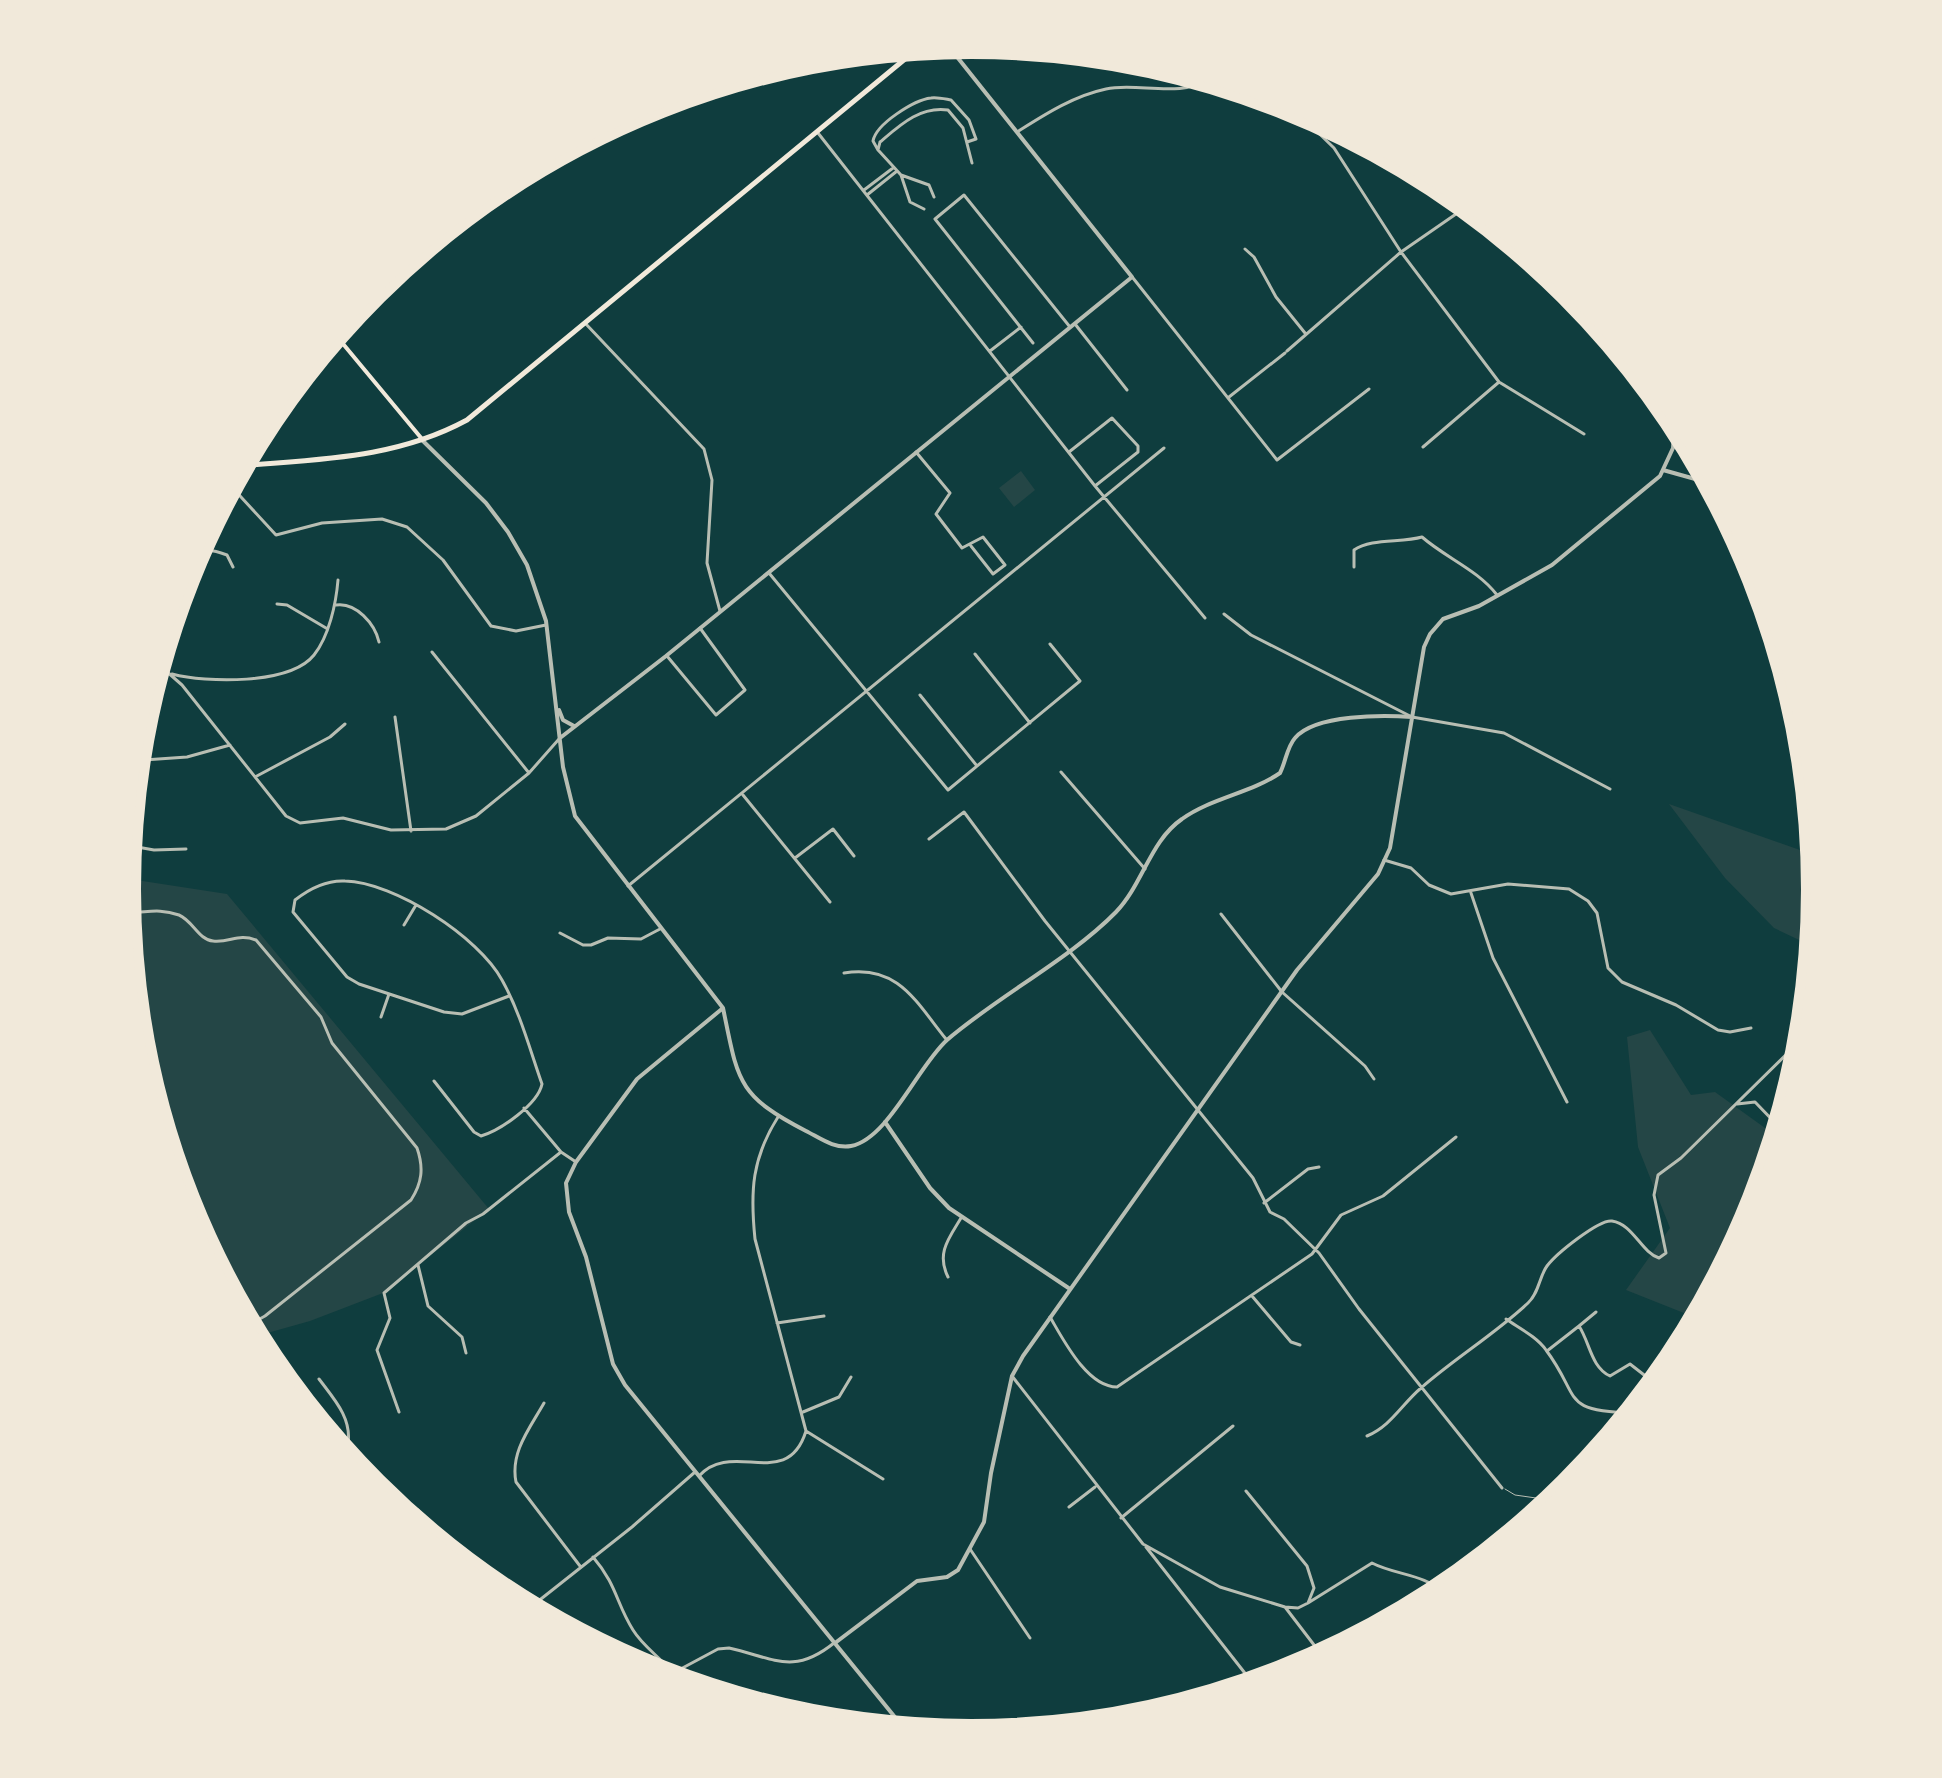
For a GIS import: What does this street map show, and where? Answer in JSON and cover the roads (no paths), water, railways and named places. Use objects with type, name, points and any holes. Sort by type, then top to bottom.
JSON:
[{"type":"main road","points":[[252,465],[361,456],[423,441],[478,412],[908,57]]},
{"type":"main road","points":[[341,341],[423,441]]},
{"type":"street","points":[[955,55],[1277,460],[1369,389]]},
{"type":"street","points":[[1017,132],[1063,105],[1108,89],[1196,85]]},
{"type":"street","points":[[924,209],[910,202],[897,171],[873,141],[876,132],[902,112],[931,98],[953,101],[972,127],[976,139],[967,142]]},
{"type":"street","points":[[878,150],[883,139],[931,108],[951,112],[963,128],[972,163]]},
{"type":"street","points":[[1314,128],[1351,171],[1401,252],[1499,382],[1584,434]]},
{"type":"street","points":[[818,133],[1095,486],[1205,618]]},
{"type":"street","points":[[865,193],[897,171]]},
{"type":"street","points":[[897,171],[928,184],[934,197]]},
{"type":"street","points":[[1033,343],[935,219],[964,195],[1127,390]]},
{"type":"street","points":[[1229,397],[1401,252],[1458,211]]},
{"type":"street","points":[[1245,249],[1254,257],[1276,297],[1306,333]]},
{"type":"street","points":[[165,669],[294,821],[343,818],[391,830],[411,831],[446,829],[465,823],[529,773],[560,738],[769,573],[1132,277]]},
{"type":"street","points":[[585,323],[704,449],[712,480],[707,563],[720,611]]},
{"type":"street","points":[[990,351],[1021,327]]},
{"type":"street","points":[[1423,447],[1499,382]]},
{"type":"street","points":[[1069,452],[1112,418],[1138,446],[1138,452],[1095,486]]},
{"type":"street","points":[[678,1670],[718,1649],[729,1648],[798,1663],[816,1658],[917,1581],[947,1577],[958,1570],[984,1522],[1012,1376],[1050,1317],[1282,992],[1378,874],[1396,816],[1412,717],[1430,634],[1443,619],[1479,606],[1552,565],[1663,470],[1673,448],[1674,439]]},
{"type":"street","points":[[423,441],[474,489],[508,532],[527,565],[546,625],[560,738],[575,816],[723,1008],[737,1074],[755,1098],[779,1116],[830,1144],[850,1146],[865,1141],[885,1122],[919,1070],[947,1040],[1117,911],[1167,830],[1184,816],[1280,773],[1293,740],[1301,732],[1357,716],[1412,717],[1504,733],[1610,789]]},
{"type":"street","points":[[628,886],[1164,448]]},
{"type":"street","points":[[916,452],[950,493],[936,514],[962,548],[971,546],[983,537],[1005,565],[993,574],[971,546]]},
{"type":"street","points":[[1663,470],[1698,480]]},
{"type":"street","points":[[237,492],[276,535],[322,523],[382,519],[407,527],[443,560],[491,626],[516,631],[546,625]]},
{"type":"street","points":[[1354,567],[1354,550],[1363,544],[1401,542],[1422,537],[1488,582],[1497,595]]},
{"type":"street","points":[[208,551],[227,555],[233,567]]},
{"type":"street","points":[[769,573],[948,790],[1080,681],[1050,644]]},
{"type":"street","points":[[172,674],[218,681],[280,672],[313,657],[336,605],[338,580]]},
{"type":"street","points":[[277,604],[287,605],[326,628]]},
{"type":"street","points":[[336,605],[343,604],[367,619],[379,642]]},
{"type":"street","points":[[1224,614],[1251,635],[1412,717]]},
{"type":"street","points":[[666,656],[716,715],[745,690],[700,628]]},
{"type":"street","points":[[432,652],[529,773]]},
{"type":"street","points":[[975,654],[1030,723]]},
{"type":"street","points":[[920,695],[977,766]]},
{"type":"street","points":[[557,704],[563,720],[576,726]]},
{"type":"street","points":[[395,717],[411,831]]},
{"type":"street","points":[[255,777],[330,737],[345,724]]},
{"type":"street","points":[[146,760],[187,757],[230,745]]},
{"type":"street","points":[[1061,772],[1145,869]]},
{"type":"street","points":[[743,795],[830,902]]},
{"type":"street","points":[[929,839],[964,812],[973,829],[1253,1178],[1264,1203],[1317,1250],[1421,1388],[1502,1488]]},
{"type":"street","points":[[795,858],[833,829],[854,856]]},
{"type":"street","points":[[138,847],[186,849]]},
{"type":"street","points":[[1384,860],[1411,868],[1440,891],[1461,895],[1508,884],[1569,889],[1588,901],[1597,913],[1608,968],[1622,982],[1676,1005],[1718,1030],[1730,1032],[1751,1028]]},
{"type":"street","points":[[434,1081],[474,1132],[481,1136],[524,1108],[541,1092],[542,1084],[509,996],[488,961],[416,905],[372,886],[344,880],[329,881],[295,900],[293,912],[347,977],[444,1012],[462,1014],[509,996]]},
{"type":"street","points":[[1471,893],[1493,958],[1567,1102]]},
{"type":"street","points":[[404,925],[416,905]]},
{"type":"street","points":[[137,911],[150,909],[180,916],[202,936],[214,941],[243,935],[256,940],[321,1017],[332,1043],[417,1148],[422,1161],[418,1189],[411,1200],[257,1320]]},
{"type":"street","points":[[1221,914],[1282,992],[1365,1066],[1374,1079]]},
{"type":"street","points":[[560,933],[591,945],[608,938],[641,939],[660,929]]},
{"type":"street","points":[[844,973],[870,969],[901,984],[947,1040]]},
{"type":"street","points":[[381,1017],[389,994]]},
{"type":"street","points":[[723,1008],[637,1079],[576,1162],[566,1183],[566,1200],[586,1257],[613,1364],[625,1385],[898,1720]]},
{"type":"street","points":[[1367,1436],[1383,1429],[1421,1388],[1535,1295],[1547,1266],[1604,1221],[1615,1221],[1629,1230],[1653,1256],[1659,1258],[1666,1253],[1655,1182],[1790,1051]]},
{"type":"street","points":[[1734,1106],[1755,1102],[1773,1121]]},
{"type":"street","points":[[524,1108],[561,1152],[576,1162]]},
{"type":"street","points":[[537,1602],[697,1474],[725,1460],[769,1465],[779,1463],[796,1449],[806,1431],[755,1239],[752,1211],[755,1161],[779,1116]]},
{"type":"street","points":[[885,1122],[936,1195],[961,1218],[1070,1289]]},
{"type":"street","points":[[1050,1317],[1093,1377],[1103,1385],[1117,1387],[1317,1250],[1341,1215],[1383,1196],[1456,1137]]},
{"type":"street","points":[[399,1412],[377,1350],[390,1318],[384,1293],[466,1223],[483,1214],[561,1152]]},
{"type":"street","points":[[1264,1203],[1308,1169],[1319,1167]]},
{"type":"street","points":[[948,1277],[943,1264],[944,1247],[961,1218]]},
{"type":"street","points":[[418,1265],[428,1306],[462,1337],[466,1353]]},
{"type":"street","points":[[1252,1296],[1291,1342],[1300,1345]]},
{"type":"street","points":[[1547,1351],[1596,1312]]},
{"type":"street","points":[[777,1323],[824,1316]]},
{"type":"street","points":[[1506,1319],[1547,1351],[1568,1391],[1584,1406],[1621,1413]]},
{"type":"street","points":[[1579,1326],[1591,1345],[1594,1361],[1601,1371],[1610,1376],[1630,1364],[1647,1377]]},
{"type":"street","points":[[1012,1376],[1095,1487],[1248,1677]]},
{"type":"street","points":[[803,1412],[839,1397],[851,1377]]},
{"type":"street","points":[[319,1379],[342,1410],[347,1424],[347,1444]]},
{"type":"street","points":[[544,1403],[517,1450],[516,1482],[581,1567]]},
{"type":"street","points":[[1121,1518],[1233,1426]]},
{"type":"street","points":[[806,1431],[883,1479]]},
{"type":"street","points":[[1069,1507],[1095,1487]]},
{"type":"street","points":[[1246,1491],[1307,1566],[1314,1588],[1308,1603]]},
{"type":"street","points":[[1143,1544],[1220,1587],[1285,1607],[1298,1608],[1308,1603],[1372,1563],[1389,1572],[1432,1585]]},
{"type":"street","points":[[970,1549],[1030,1638]]},
{"type":"street","points":[[593,1557],[610,1577],[634,1632],[670,1667]]},
{"type":"street","points":[[1285,1607],[1317,1648]]},
{"type":"lane","points":[[1502,1488],[1515,1495],[1541,1499]]}]
